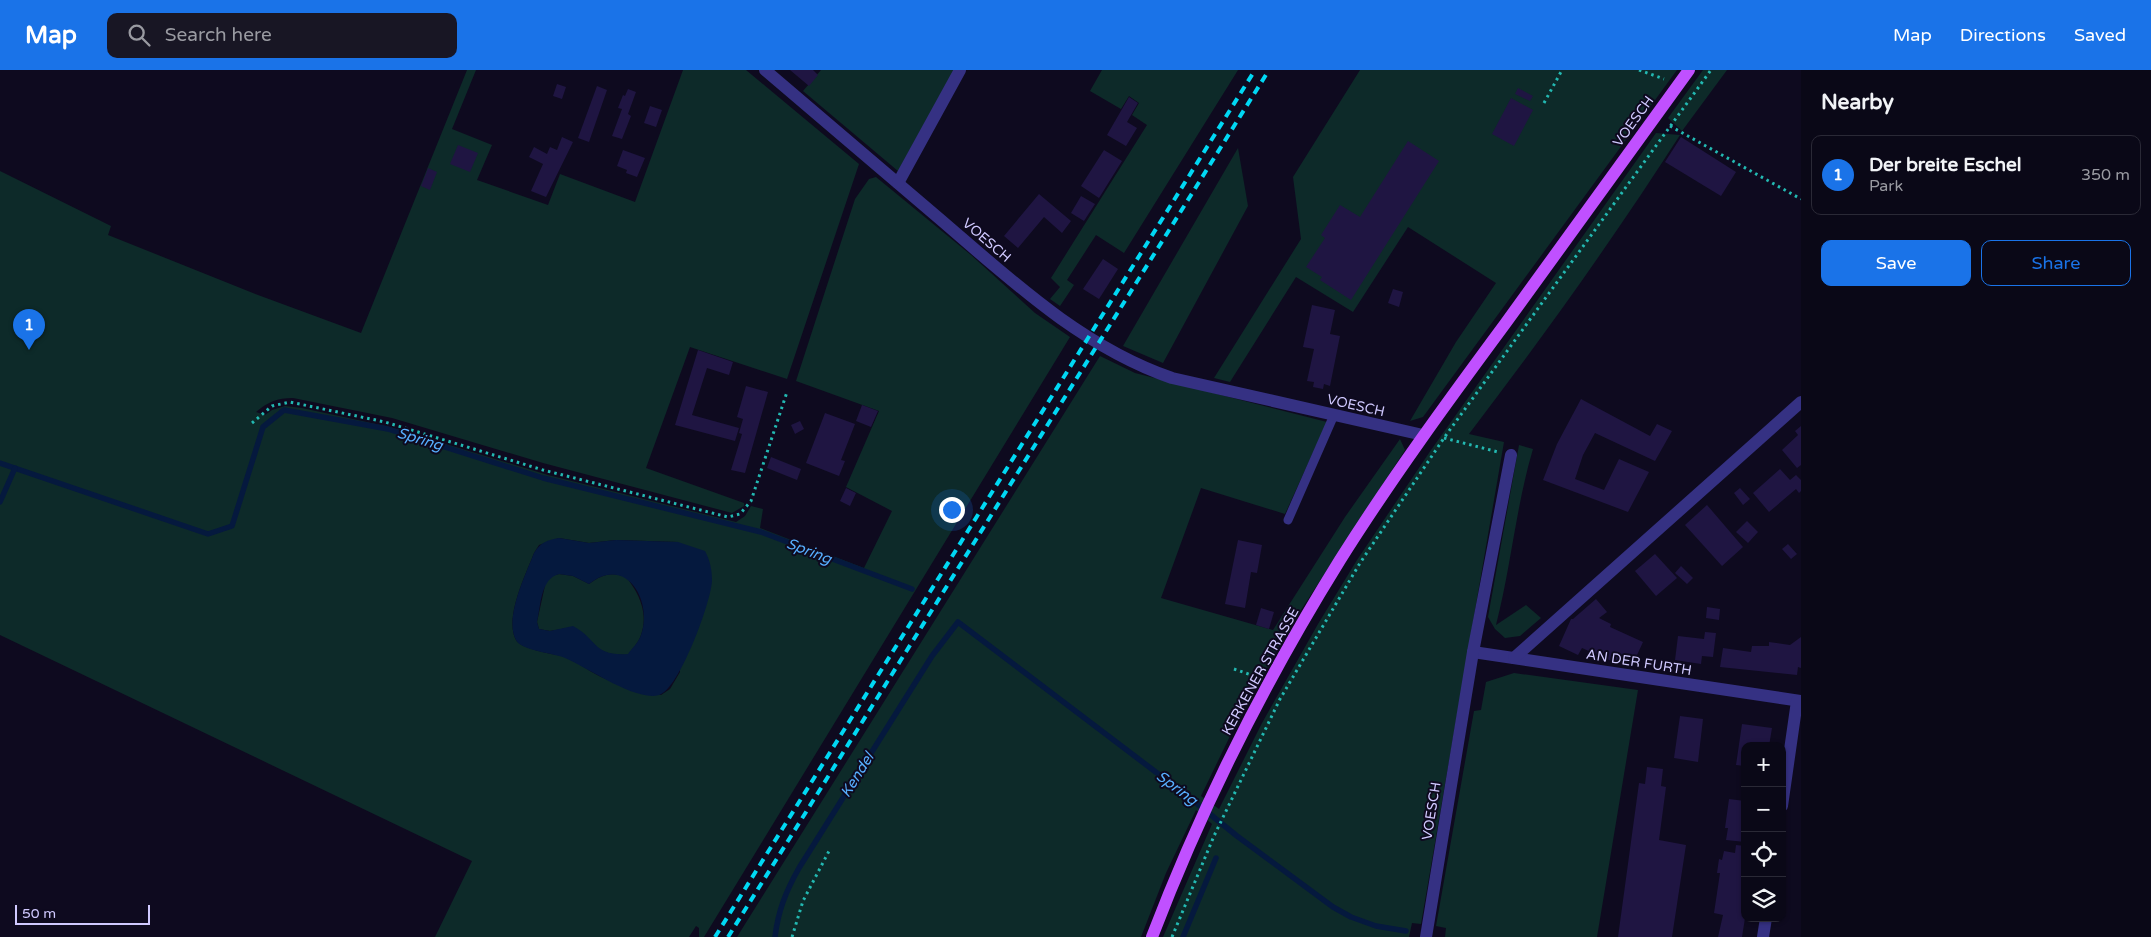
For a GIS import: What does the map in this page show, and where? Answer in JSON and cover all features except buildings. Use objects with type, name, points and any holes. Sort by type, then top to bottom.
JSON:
[{"type":"main road","name":"VOESCH","points":[[1423,436],[1689,70]]},
{"type":"main road","name":"KERKENER STRASSE","points":[[1152,937],[1211,798],[1270,681],[1340,560],[1423,436]]},
{"type":"street","name":"VOESCH","points":[[765,70],[1030,296],[1072,327],[1122,357],[1172,378],[1423,436]]},
{"type":"street","points":[[898,183],[960,70]]},
{"type":"street","points":[[1514,658],[1801,402]]},
{"type":"street","name":"VOESCH","points":[[1426,937],[1473,652],[1511,455]]},
{"type":"street","name":"AN DER FURTH","points":[[1473,652],[1799,701]]},
{"type":"street","points":[[1785,787],[1799,701]]},
{"type":"street","points":[[1763,937],[1765,922]]},
{"type":"lane","points":[[1288,520],[1334,415]]},
{"type":"path","points":[[1544,103],[1562,70]]},
{"type":"path","points":[[1639,70],[1678,86]]},
{"type":"path","points":[[1172,937],[1214,836],[1280,699],[1354,572],[1444,438],[1711,70]]},
{"type":"path","points":[[1670,126],[1801,199]]},
{"type":"path","points":[[252,424],[272,406],[290,402],[385,422],[543,470],[728,517],[740,514],[751,502],[787,392]]},
{"type":"path","points":[[1423,436],[1444,438],[1511,455]]},
{"type":"path","points":[[1234,669],[1270,681]]},
{"type":"path","points":[[792,937],[803,900],[829,851]]},
{"type":"green space","points":[[467,70],[476,70],[452,129],[492,145],[477,180],[548,205],[560,174],[635,202],[683,70],[746,70],[859,164],[787,379],[690,347],[646,468],[744,503],[744,506],[732,513],[543,463],[392,418],[293,398],[273,401],[256,412],[265,415],[272,410],[285,406],[390,427],[548,475],[736,522],[745,516],[751,506],[763,509],[760,528],[864,568],[892,511],[846,487],[879,411],[796,381],[855,199],[869,179],[876,177],[971,255],[1035,313],[1070,337],[704,937],[699,937],[699,928],[696,926],[689,937],[435,937],[472,861],[0,635],[0,171],[111,226],[108,235],[258,295],[361,333]],"holes":[[[559,538],[589,543],[616,540],[678,542],[680,672],[670,689],[661,695],[606,679],[567,658],[524,646],[516,640],[513,631],[514,608],[526,572],[539,545]]]},
{"type":"green space","points":[[821,70],[954,70],[898,171],[803,91]]},
{"type":"green space","points":[[1102,70],[1238,70],[1124,253],[1096,235],[1067,280],[1074,285],[1060,306],[1050,299],[1060,287],[1051,278],[1147,125],[1132,115],[1139,103],[1129,96],[1121,109],[1090,91]]},
{"type":"green space","points":[[1360,70],[1677,70],[1423,417],[1410,421],[1456,342],[1496,283],[1408,227],[1353,312],[1296,277],[1230,382],[1214,378],[1301,239],[1293,177]]},
{"type":"green space","points":[[1703,70],[1727,70],[1682,131],[1668,118]]},
{"type":"green space","points":[[1656,133],[1680,135],[1578,287],[1469,434],[1504,442],[1421,924],[1412,923],[1409,937],[1163,937],[1212,824],[1196,810],[1166,873],[1141,937],[737,937],[1100,356],[1135,373],[1327,422],[1285,514],[1201,488],[1161,598],[1273,630],[1345,517],[1400,439],[1405,450],[1288,630],[1231,734],[1201,796],[1219,809],[1262,723],[1357,560],[1431,450]]},
{"type":"green space","points":[[1238,148],[1248,206],[1163,363],[1123,346]]},
{"type":"green space","points":[[1519,445],[1533,449],[1522,492],[1496,625],[1526,605],[1541,618],[1520,636],[1505,638],[1495,629],[1488,617]]},
{"type":"green space","points":[[559,574],[573,576],[589,584],[598,578],[611,574],[626,577],[639,597],[644,619],[640,638],[628,655],[607,653],[601,650],[573,627],[550,631],[539,629],[537,622],[546,581],[551,576]]},
{"type":"green space","points":[[1514,673],[1638,690],[1597,937],[1445,937],[1446,928],[1436,926],[1474,711],[1481,710],[1486,682]]},
{"type":"water","points":[[559,538],[589,543],[616,540],[678,542],[705,551],[712,576],[707,606],[685,662],[676,678],[659,695],[649,696],[625,689],[574,662],[560,656],[524,647],[516,640],[513,631],[514,608],[534,553],[545,542]],"holes":[[[559,574],[573,576],[589,584],[603,576],[615,575],[625,578],[634,586],[640,596],[644,622],[640,638],[628,654],[616,654],[602,650],[573,626],[550,631],[539,629],[537,622],[542,594],[548,581]]]},
{"type":"waterway","name":"Spring","points":[[0,463],[208,534],[232,526],[263,427],[284,410],[388,429],[543,478],[761,532],[912,589]]},
{"type":"waterway","points":[[0,502],[15,468]]},
{"type":"waterway","name":"Spring","points":[[775,937],[783,901],[799,868],[932,656],[958,622],[1190,798],[1237,836],[1333,907],[1351,917],[1376,926],[1406,931]]},
{"type":"waterway","points":[[1183,937],[1216,858]]},
{"type":"railway","points":[[715,937],[1255,70]]},
{"type":"railway","points":[[728,937],[1269,70]]},
{"type":"place","name":"Der breite Eschel","points":[[29,350]]},
{"type":"water label","name":"Kendel","points":[[857,775]]}]
